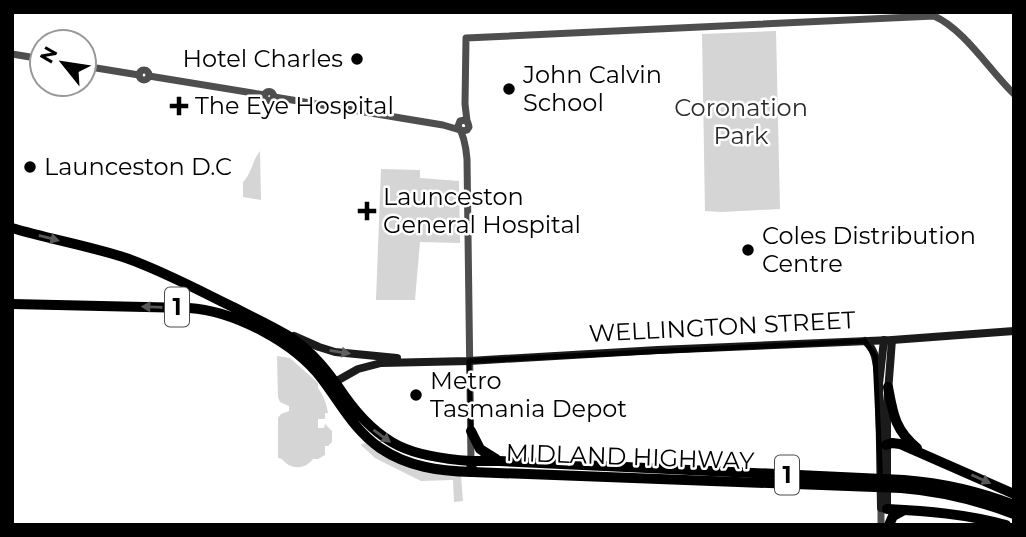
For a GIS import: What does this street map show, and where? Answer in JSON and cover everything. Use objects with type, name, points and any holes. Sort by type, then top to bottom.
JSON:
[{"type":"highway","name":"WELLINGTON STREET","points":[[12,228],[125,258],[200,290],[268,324],[306,349],[335,382]]},
{"type":"highway","name":"1","points":[[12,304],[119,305],[210,310],[283,343],[321,378]]},
{"type":"highway","points":[[321,378],[335,382]]},
{"type":"highway","name":"MIDLAND HIGHWAY","points":[[321,378],[353,423],[368,439],[399,459],[440,470],[499,461],[904,480],[954,487],[1014,505]]},
{"type":"highway","name":"MIDLAND HIGHWAY","points":[[335,382],[364,421],[394,444],[411,452],[471,466],[901,488],[975,500],[1014,514]]},
{"type":"highway","points":[[882,386],[899,428],[911,443],[931,457]]},
{"type":"highway","points":[[471,431],[480,449],[499,461]]},
{"type":"highway","points":[[886,445],[900,444],[1014,494]]},
{"type":"highway","points":[[883,502],[906,509],[963,515],[1006,525]]},
{"type":"highway","points":[[888,525],[895,514],[906,509]]},
{"type":"main road","name":"WELLINGTON STREET","points":[[268,324],[335,352],[431,362]]},
{"type":"main road","name":"WELLINGTON STREET","points":[[335,382],[372,364],[1013,332]]},
{"type":"main road","points":[[884,460],[882,386],[888,340]]},
{"type":"main road","points":[[865,341],[874,352],[882,386],[886,445],[883,502]]},
{"type":"street","points":[[471,466],[466,145],[463,138],[466,38],[934,16],[942,19],[958,33],[1014,94]]},
{"type":"street","points":[[98,68],[139,75],[143,80],[149,76],[443,125],[463,125]]},
{"type":"street","points":[[881,525],[883,502]]},
{"type":"street","points":[[883,502],[888,525]]},
{"type":"highlighted area","points":[[865,341],[875,356],[881,487],[472,472],[471,461],[486,461],[471,431],[469,361]]},
{"type":"green space","name":"Coronation Park","points":[[776,31],[780,209],[705,211],[702,34]]},
{"type":"green space","points":[[260,151],[261,200],[243,197],[243,182]]},
{"type":"green space","points":[[381,169],[420,170],[420,178],[459,181],[460,243],[420,242],[415,300],[376,300]]},
{"type":"green space","points":[[277,356],[290,358],[318,383],[328,413],[325,413],[325,419],[318,419],[318,428],[324,428],[325,424],[332,431],[332,442],[325,446],[325,455],[302,467],[293,467],[278,458],[278,418],[289,411],[289,406],[280,402],[278,397]]},
{"type":"green space","points":[[367,443],[461,476],[463,501],[454,502],[453,480],[421,481],[375,458],[361,445]]},
{"type":"place","name":"Hotel Charles","points":[[357,59]]},
{"type":"place","name":"John Calvin School","points":[[509,89]]},
{"type":"place","name":"The Eye Hospital","points":[[179,106]]},
{"type":"place","name":"Launceston D.C","points":[[30,167]]},
{"type":"place","name":"Launceston General Hospital","points":[[367,211]]},
{"type":"place","name":"Coles Distribution Centre","points":[[748,250]]},
{"type":"place","name":"Metro Tasmania Depot","points":[[416,395]]}]
